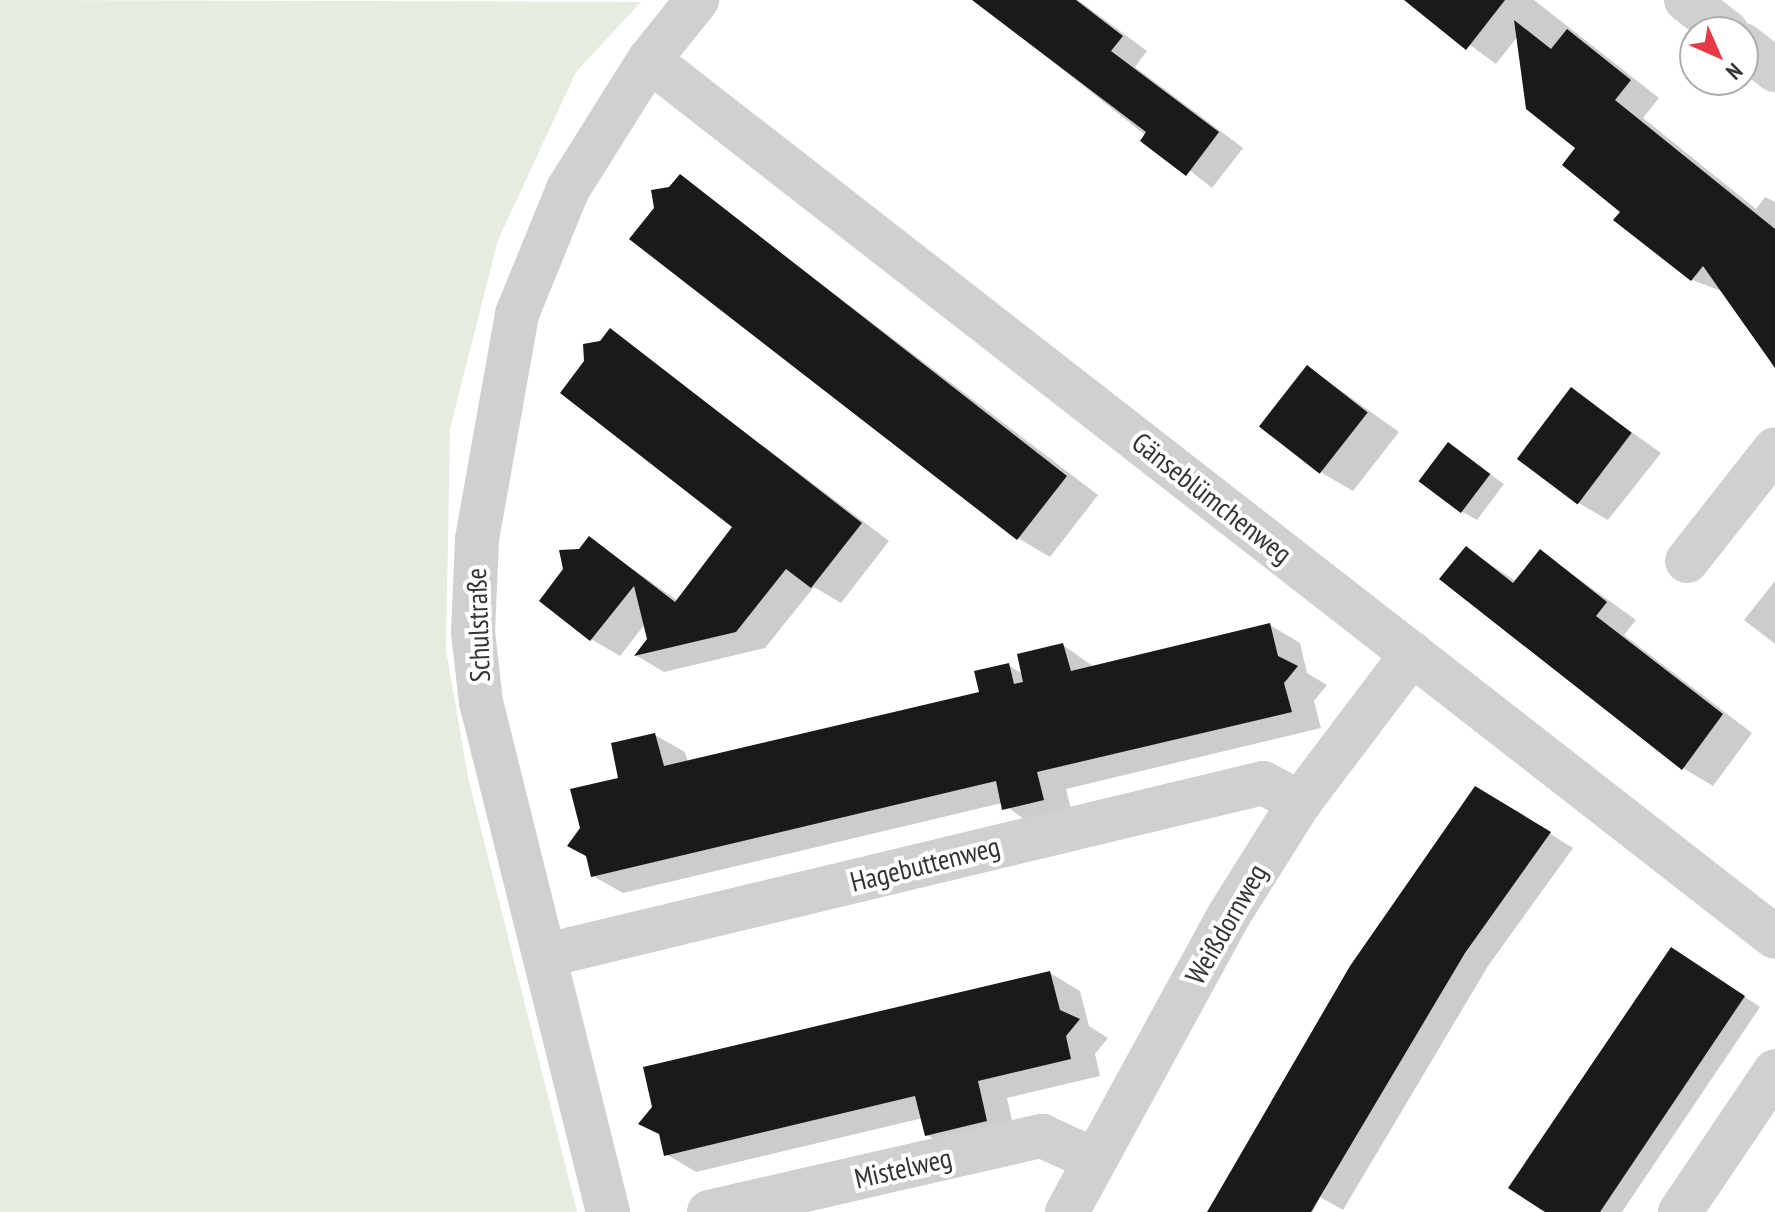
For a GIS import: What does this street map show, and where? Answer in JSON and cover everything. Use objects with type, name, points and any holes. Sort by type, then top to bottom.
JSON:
[{"type":"street","name":"Schulstraße","points":[[608,1212],[547,955],[479,694],[477,539],[517,314],[568,189],[649,60],[697,0]]},
{"type":"street","points":[[1686,0],[1706,16]]},
{"type":"street","points":[[1759,58],[1775,70]]},
{"type":"street","name":"Gänseblümchenweg","points":[[649,60],[1775,937]]},
{"type":"street","points":[[1687,561],[1775,449]]},
{"type":"street","name":"Weißdornweg","points":[[1067,1212],[1300,802],[1412,654]]},
{"type":"street","name":"Hagebuttenweg","points":[[547,955],[1263,783],[1300,802]]},
{"type":"street","points":[[1680,1212],[1775,1071]]},
{"type":"street","name":"Mistelweg","points":[[709,1212],[1042,1136],[1095,1160]]},
{"type":"shaded area","points":[[0,0],[641,2],[576,72],[498,240],[450,429],[446,650],[468,777],[577,1212],[0,1212]]},
{"type":"building","points":[[972,0],[1076,0],[1123,36],[1111,51],[1219,132],[1186,176],[1140,141],[1146,132]]},
{"type":"building","points":[[1404,0],[1505,0],[1466,50]]},
{"type":"building","points":[[1514,20],[1551,49],[1567,29],[1631,80],[1615,100],[1775,229],[1775,368],[1703,266],[1691,281],[1613,220],[1620,212],[1562,165],[1575,148],[1526,109]]},
{"type":"building","points":[[680,174],[1067,476],[1017,540],[629,239],[654,208],[651,190],[669,187]]},
{"type":"building","points":[[610,328],[862,523],[811,588],[786,569],[736,632],[634,656],[647,639],[634,586],[590,641],[539,601],[563,569],[559,550],[579,549],[589,536],[675,602],[732,527],[560,393],[584,361],[583,344],[600,341]]},
{"type":"building","points":[[1307,365],[1368,412],[1320,474],[1259,426]]},
{"type":"building","points":[[1571,387],[1632,433],[1578,505],[1517,459]]},
{"type":"building","points":[[1448,442],[1490,474],[1461,513],[1419,481]]},
{"type":"building","points":[[1466,546],[1513,583],[1540,549],[1607,602],[1596,616],[1723,714],[1682,770],[1439,579]]},
{"type":"building","points":[[1270,623],[1278,656],[1298,666],[1284,683],[1292,712],[1037,772],[1044,800],[1002,810],[996,781],[591,877],[586,856],[567,846],[580,828],[570,789],[618,778],[611,743],[655,733],[664,766],[979,692],[974,671],[1009,663],[1014,684],[1023,682],[1017,654],[1063,643],[1071,671]]},
{"type":"building","points":[[1475,786],[1551,832],[1465,953],[1311,1212],[1207,1212],[1350,966]]},
{"type":"building","points":[[1671,947],[1745,996],[1600,1212],[1545,1212],[1508,1188]]},
{"type":"building","points":[[1050,971],[1060,1010],[1080,1019],[1066,1036],[1071,1059],[978,1081],[987,1121],[925,1136],[915,1096],[664,1156],[659,1134],[638,1124],[652,1107],[643,1067]]}]
